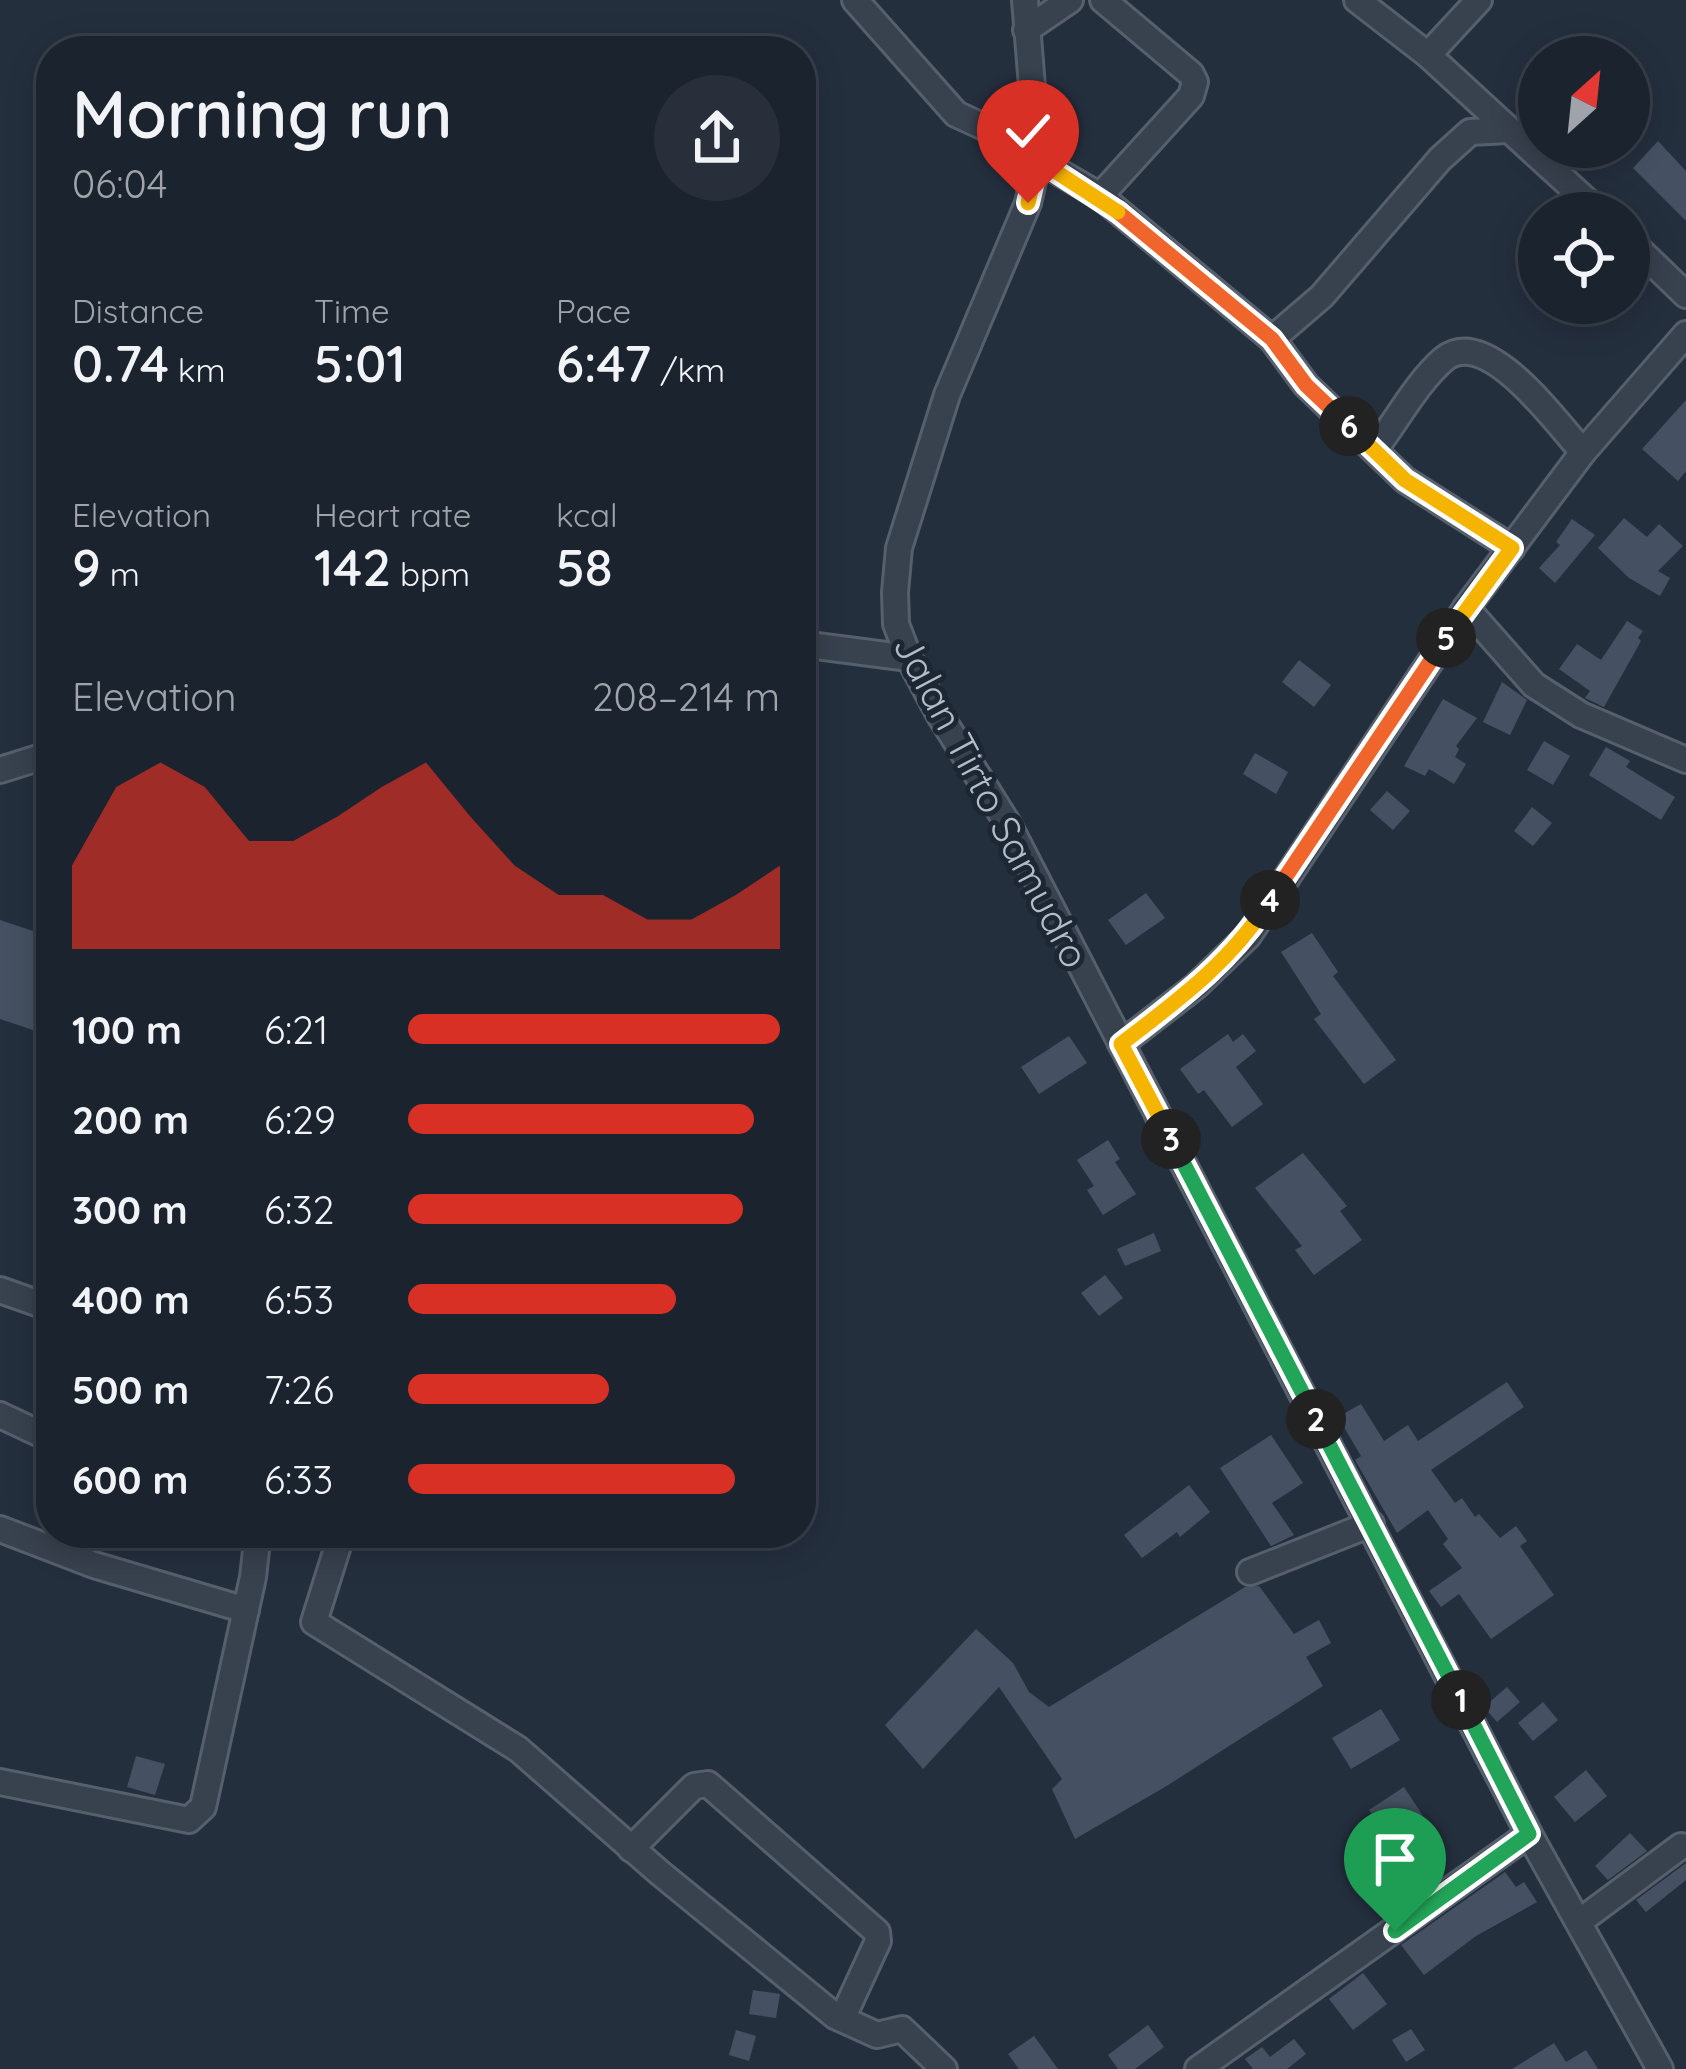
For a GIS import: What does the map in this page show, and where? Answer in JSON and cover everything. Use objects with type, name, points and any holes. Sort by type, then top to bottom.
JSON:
[{"type":"street","points":[[855,0],[956,114],[984,127],[1035,128]]},
{"type":"street","name":"Jalan Tirto Samudro","points":[[1025,0],[1038,160],[1028,203],[947,394],[899,548],[896,624],[939,715],[1008,824],[1529,1834],[1660,2069]]},
{"type":"street","points":[[1026,30],[1070,0]]},
{"type":"street","points":[[1100,196],[1191,96],[1195,82],[1103,0]]},
{"type":"street","points":[[1357,0],[1428,55],[1577,192]]},
{"type":"street","points":[[1428,55],[1479,0]]},
{"type":"street","points":[[1272,339],[1322,296],[1440,159],[1470,132],[1476,100]]},
{"type":"street","points":[[1470,132],[1508,130]]},
{"type":"street","points":[[1038,160],[1100,196],[1272,339],[1306,385],[1424,494],[1512,548]]},
{"type":"street","points":[[1650,261],[1686,295]]},
{"type":"street","points":[[1121,1044],[1196,986],[1248,936],[1466,608],[1583,452],[1686,334]]},
{"type":"street","points":[[1374,450],[1442,361],[1460,352],[1485,356],[1506,368],[1583,452]]},
{"type":"street","points":[[1466,608],[1534,685],[1581,715],[1686,760]]},
{"type":"street","points":[[816,646],[909,658]]},
{"type":"street","points":[[0,770],[36,759]]},
{"type":"street","points":[[0,1290],[36,1303]]},
{"type":"street","points":[[0,1415],[36,1432]]},
{"type":"street","points":[[1250,1572],[1371,1524]]},
{"type":"street","points":[[0,1529],[36,1542]]},
{"type":"street","points":[[51,1548],[246,1610]]},
{"type":"street","points":[[0,1782],[189,1820],[203,1807],[255,1548]]},
{"type":"street","points":[[337,1548],[314,1622],[518,1749],[632,1849],[842,2019],[877,2035],[902,2029],[944,2069]]},
{"type":"street","points":[[632,1849],[694,1786],[708,1784],[878,1932],[842,2019]]},
{"type":"street","points":[[1198,2069],[1529,1834]]},
{"type":"street","points":[[1579,1922],[1681,1846]]},
{"type":"building","points":[[1658,141],[1686,171],[1686,221],[1633,168],[1650,168],[1650,150]]},
{"type":"building","points":[[1686,400],[1686,471],[1678,481],[1642,449]]},
{"type":"building","points":[[1624,518],[1647,537],[1659,524],[1683,546],[1658,571],[1670,578],[1660,596],[1629,578],[1598,548]]},
{"type":"building","points":[[1572,519],[1595,535],[1555,583],[1539,568],[1560,545],[1556,542]]},
{"type":"building","points":[[1627,621],[1643,631],[1641,641],[1604,707],[1585,698],[1590,691],[1559,669],[1577,644],[1601,660]]},
{"type":"building","points":[[1299,660],[1331,685],[1314,707],[1282,682]]},
{"type":"building","points":[[1502,682],[1527,700],[1510,735],[1483,722]]},
{"type":"building","points":[[1443,699],[1477,718],[1456,746],[1455,757],[1466,764],[1454,784],[1429,769],[1425,776],[1404,766]]},
{"type":"building","points":[[1544,741],[1570,756],[1553,785],[1527,770]]},
{"type":"building","points":[[1606,747],[1630,761],[1626,767],[1675,797],[1661,820],[1589,775]]},
{"type":"building","points":[[1255,753],[1288,772],[1276,794],[1243,774]]},
{"type":"building","points":[[1387,791],[1410,811],[1393,830],[1370,810]]},
{"type":"building","points":[[1532,807],[1552,823],[1533,846],[1514,831]]},
{"type":"building","points":[[1146,893],[1165,918],[1126,945],[1108,920]]},
{"type":"building","points":[[0,920],[36,932],[36,1031],[0,1019]]},
{"type":"building","points":[[1312,933],[1338,972],[1333,976],[1396,1060],[1364,1084],[1314,1019],[1321,1014],[1281,952]]},
{"type":"building","points":[[1228,1034],[1233,1042],[1243,1034],[1256,1051],[1236,1067],[1263,1104],[1232,1127],[1204,1090],[1198,1094],[1180,1069]]},
{"type":"building","points":[[1069,1036],[1087,1063],[1039,1094],[1021,1067]]},
{"type":"building","points":[[1108,1140],[1120,1159],[1115,1162],[1136,1194],[1103,1215],[1087,1190],[1094,1186],[1077,1160]]},
{"type":"building","points":[[1303,1153],[1347,1206],[1340,1211],[1362,1240],[1314,1275],[1295,1250],[1302,1246],[1255,1188]]},
{"type":"building","points":[[1154,1233],[1161,1251],[1125,1266],[1117,1249]]},
{"type":"building","points":[[1105,1275],[1123,1298],[1099,1316],[1081,1293]]},
{"type":"building","points":[[1507,1382],[1524,1407],[1431,1470],[1455,1503],[1462,1498],[1475,1517],[1479,1514],[1500,1538],[1516,1526],[1527,1541],[1520,1546],[1554,1595],[1491,1639],[1459,1594],[1441,1607],[1429,1591],[1462,1568],[1443,1544],[1448,1539],[1428,1510],[1397,1533],[1355,1460],[1361,1456],[1338,1417],[1361,1404],[1384,1441],[1408,1425],[1418,1441]]},
{"type":"building","points":[[1271,1435],[1303,1483],[1272,1503],[1294,1535],[1271,1546],[1220,1468]]},
{"type":"building","points":[[1189,1485],[1210,1512],[1180,1537],[1177,1532],[1142,1558],[1124,1535]]},
{"type":"building","points":[[1259,1586],[1294,1634],[1319,1620],[1331,1643],[1306,1657],[1323,1686],[1075,1839],[1052,1789],[1062,1779],[999,1687],[923,1769],[885,1725],[976,1629],[1013,1663],[1029,1692],[1049,1707],[1245,1587]]},
{"type":"building","points":[[1507,1687],[1520,1702],[1497,1722],[1484,1707]]},
{"type":"building","points":[[1543,1702],[1558,1720],[1533,1741],[1518,1723]]},
{"type":"building","points":[[1381,1709],[1400,1740],[1351,1769],[1332,1738]]},
{"type":"building","points":[[136,1756],[165,1764],[155,1795],[127,1787]]},
{"type":"building","points":[[1586,1770],[1607,1796],[1575,1822],[1554,1797]]},
{"type":"building","points":[[1404,1787],[1423,1816],[1389,1839],[1369,1810]]},
{"type":"building","points":[[1630,1833],[1647,1851],[1608,1880],[1595,1866]]},
{"type":"building","points":[[1686,1863],[1686,1880],[1646,1912],[1636,1900]]},
{"type":"building","points":[[1505,1872],[1516,1887],[1524,1882],[1537,1902],[1476,1936],[1424,1975],[1401,1945]]},
{"type":"building","points":[[1363,1973],[1387,2004],[1353,2030],[1329,1999]]},
{"type":"building","points":[[753,1990],[780,1994],[776,2018],[749,2014]]},
{"type":"building","points":[[1148,2025],[1164,2047],[1135,2069],[1118,2069],[1108,2055]]},
{"type":"building","points":[[1411,2029],[1425,2050],[1406,2062],[1392,2040]]},
{"type":"building","points":[[736,2030],[756,2036],[749,2061],[729,2055]]},
{"type":"building","points":[[1034,2036],[1058,2069],[1019,2069],[1008,2054]]},
{"type":"building","points":[[1294,2039],[1306,2054],[1287,2069],[1253,2069],[1245,2059],[1262,2047],[1270,2057]]},
{"type":"building","points":[[1554,2043],[1566,2062],[1586,2050],[1598,2069],[1512,2069]]},
{"type":"route","points":[[1028,203],[1038,160],[1100,196],[1272,339],[1306,385],[1405,480],[1512,548],[1402,700],[1248,936],[1196,986],[1121,1044],[1529,1834],[1395,1931]]}]
